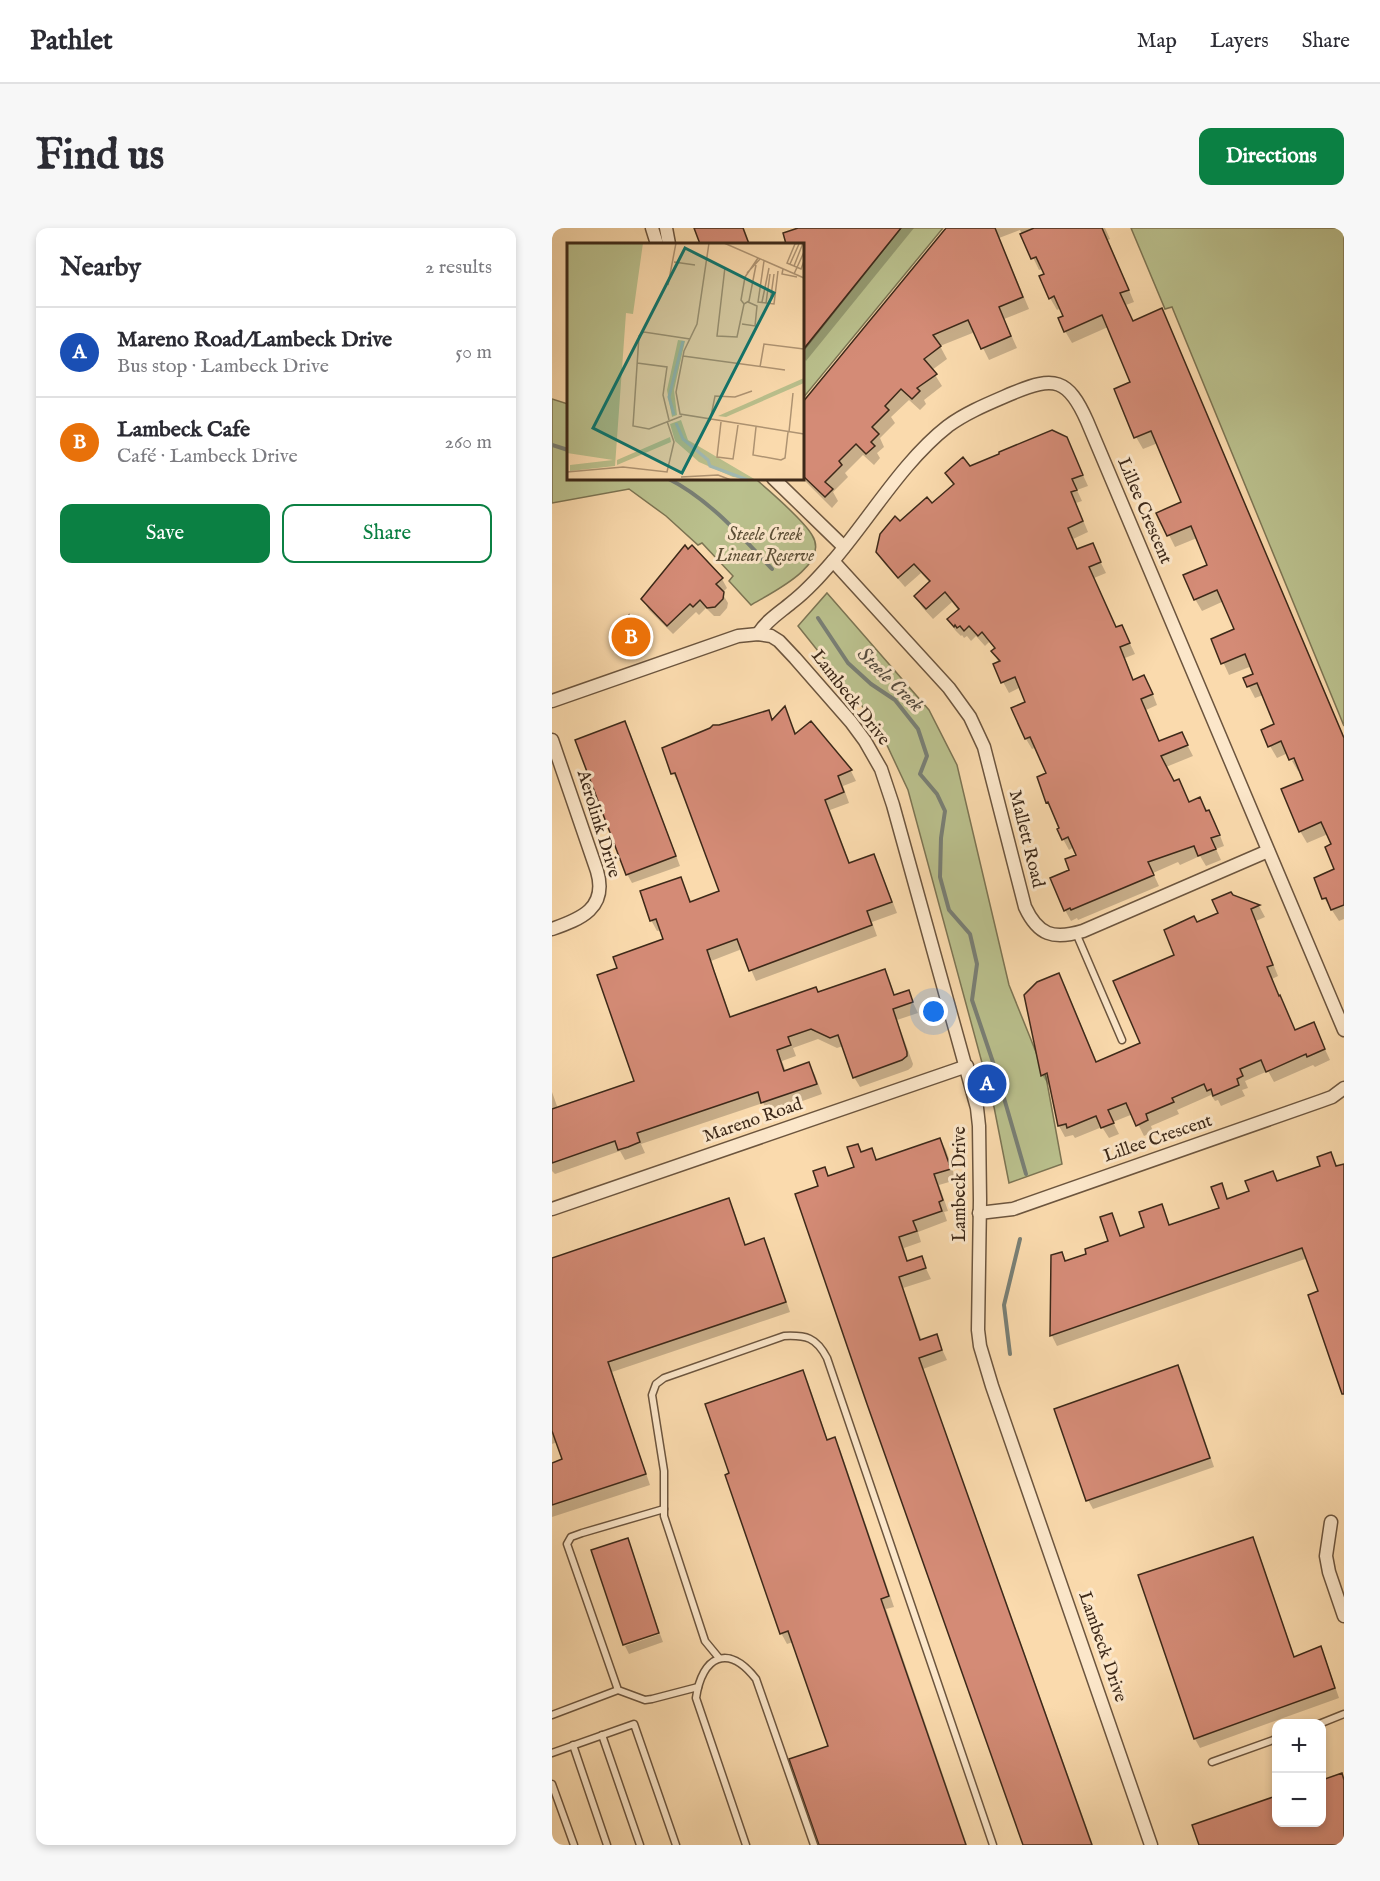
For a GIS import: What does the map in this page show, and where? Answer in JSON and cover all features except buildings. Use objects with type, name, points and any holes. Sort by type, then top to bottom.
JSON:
[{"type":"street","points":[[652,228],[657,243]]},
{"type":"street","points":[[666,228],[669,243]]},
{"type":"street","name":"Lillee Crescent","points":[[758,634],[766,622],[793,603],[833,561],[920,452],[948,426],[979,407],[1036,384],[1061,385],[1069,390],[1078,401],[1087,421],[1344,1030]]},
{"type":"street","points":[[775,480],[844,547]]},
{"type":"street","name":"Mallett Road","points":[[833,561],[949,688],[976,727],[986,753],[1024,907],[1031,920],[1042,931],[1054,936],[1076,933],[1268,851]]},
{"type":"street","points":[[552,701],[738,636],[758,634]]},
{"type":"street","name":"Lambeck Drive","points":[[758,634],[771,636],[779,641],[851,722],[881,769],[897,817],[967,1066],[980,1126],[977,1310],[980,1346],[1151,1845]]},
{"type":"street","name":"Aerolink Drive","points":[[552,740],[597,871],[600,888],[598,898],[587,914],[578,920],[552,929]]},
{"type":"street","name":"Mareno Road","points":[[552,1209],[967,1066]]},
{"type":"street","name":"Lillee Crescent","points":[[979,1213],[1013,1209],[1321,1101],[1344,1088]]},
{"type":"street","points":[[1331,1522],[1326,1556],[1344,1616]]},
{"type":"lane","points":[[1076,933],[1122,1040]]},
{"type":"lane","points":[[719,1658],[705,1641],[664,1516],[664,1471],[652,1395],[656,1384],[664,1378],[784,1336],[802,1335],[822,1348],[827,1358],[993,1845]]},
{"type":"lane","points":[[618,1690],[567,1545],[571,1537],[664,1509]]},
{"type":"lane","points":[[746,1845],[696,1698],[699,1680],[711,1662],[719,1658],[731,1658],[748,1668],[756,1679],[814,1845]]},
{"type":"lane","points":[[552,1715],[618,1690],[645,1700],[698,1687]]},
{"type":"lane","points":[[1326,1721],[1344,1714]]},
{"type":"lane","points":[[552,1753],[634,1724],[676,1845]]},
{"type":"lane","points":[[602,1736],[640,1845]]},
{"type":"lane","points":[[1212,1762],[1272,1740]]},
{"type":"lane","points":[[573,1745],[607,1845]]},
{"type":"lane","points":[[552,1784],[574,1845]]},
{"type":"green space","points":[[901,228],[943,228],[804,397],[804,350]]},
{"type":"green space","points":[[1131,228],[1344,228],[1344,726],[1172,307],[1165,309]]},
{"type":"green space","name":"Steele Creek Linear Reserve","points":[[552,399],[567,404],[567,480],[757,480],[807,528],[816,546],[813,557],[796,577],[751,605],[729,581],[733,576],[702,543],[698,545],[666,516],[629,489],[552,503]]},
{"type":"green space","points":[[827,593],[929,710],[957,765],[1009,985],[1046,1077],[1062,1164],[1009,1183],[994,1107],[908,790],[878,726],[798,626]]},
{"type":"waterway","name":"Steele Creek","points":[[552,445],[567,450]]},
{"type":"waterway","name":"Steele Creek","points":[[670,480],[711,507],[772,569]]},
{"type":"waterway","name":"Steele Creek","points":[[818,618],[848,663],[871,684],[895,700],[918,729],[927,756],[920,774],[937,794],[945,811],[941,838],[940,877],[949,910],[970,934],[977,964],[972,1000],[997,1074],[1026,1174]]},
{"type":"waterway","name":"Steele Creek","points":[[1010,1354],[1004,1305],[1020,1239]]},
{"type":"place","name":"Lambeck Cafe","points":[[631,637]]},
{"type":"place","name":"Mareno Road/Lambeck Drive","points":[[987,1084]]}]
